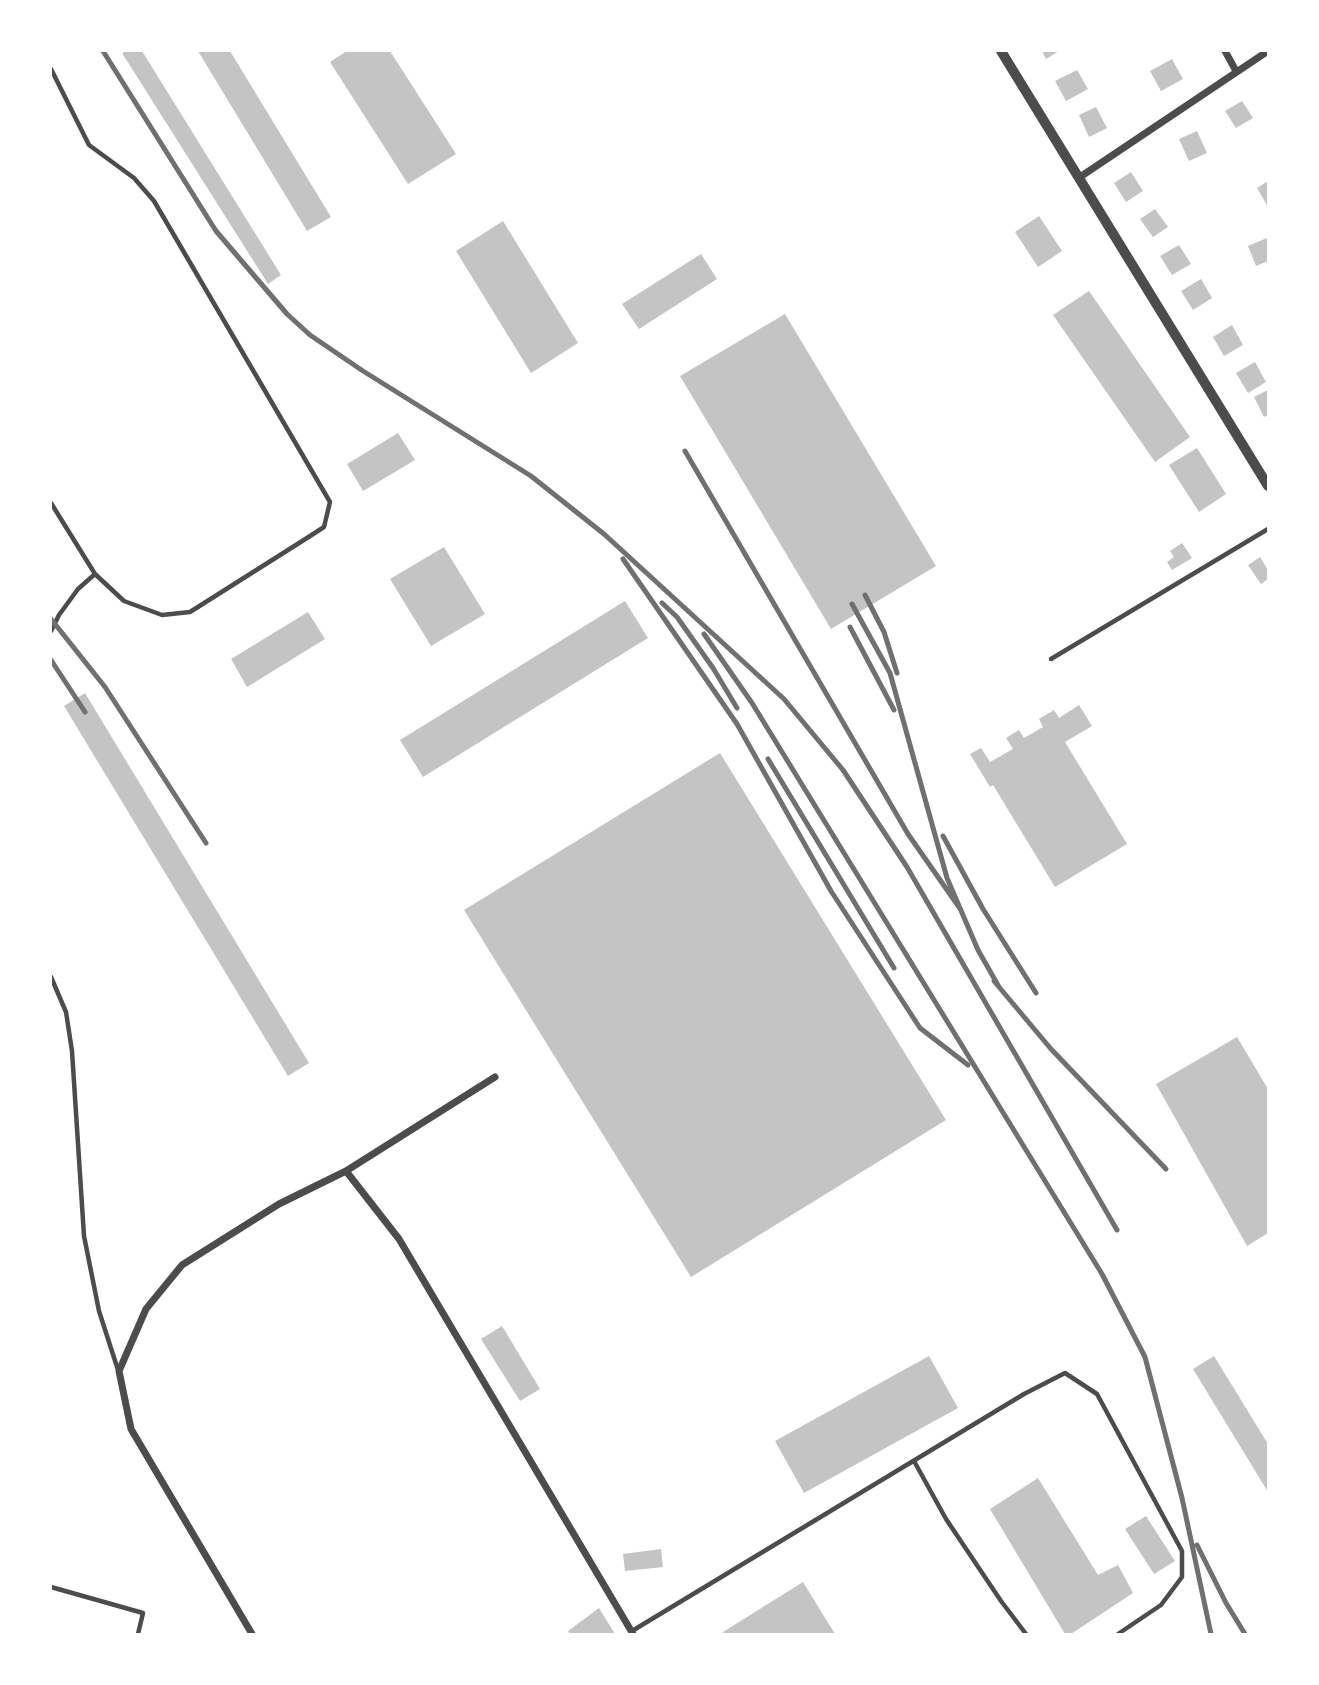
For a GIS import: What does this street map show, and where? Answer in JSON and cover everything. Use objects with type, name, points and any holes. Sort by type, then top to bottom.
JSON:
[{"type":"street","points":[[1001,51],[1268,486]]},
{"type":"street","points":[[1225,51],[1237,71]]},
{"type":"street","points":[[1080,177],[1268,51]]},
{"type":"street","points":[[252,1634],[131,1429],[119,1371],[146,1309],[182,1265],[279,1204],[346,1171],[495,1077]]},
{"type":"street","points":[[346,1171],[399,1239],[633,1633]]},
{"type":"lane","points":[[51,69],[89,145],[134,178],[154,201],[330,502],[324,527],[190,612],[162,614],[124,601],[95,574],[51,503]]},
{"type":"lane","points":[[1051,659],[1268,528]]},
{"type":"lane","points":[[51,631],[78,589],[95,574]]},
{"type":"lane","points":[[51,977],[66,1012],[72,1051],[84,1236],[99,1311],[119,1371]]},
{"type":"lane","points":[[633,1633],[1024,1394],[1065,1373],[1097,1394],[1182,1550],[1182,1577],[1161,1605],[1118,1634]]},
{"type":"lane","points":[[914,1461],[946,1519],[1026,1634]]},
{"type":"lane","points":[[51,1587],[143,1613],[138,1634]]},
{"type":"building","points":[[142,51],[281,275],[268,284],[122,53]]},
{"type":"building","points":[[198,51],[230,51],[331,217],[307,231]]},
{"type":"building","points":[[347,51],[390,51],[456,154],[408,184],[330,62]]},
{"type":"building","points":[[1042,51],[1059,51],[1046,59]]},
{"type":"building","points":[[1172,59],[1183,79],[1161,91],[1150,71]]},
{"type":"building","points":[[1077,70],[1088,89],[1066,101],[1055,81]]},
{"type":"building","points":[[1242,101],[1253,118],[1236,128],[1225,111]]},
{"type":"building","points":[[1096,107],[1107,128],[1089,137],[1079,115]]},
{"type":"building","points":[[1197,131],[1207,153],[1189,161],[1179,139]]},
{"type":"building","points":[[1131,172],[1143,191],[1126,202],[1114,183]]},
{"type":"building","points":[[1268,181],[1268,207],[1257,188]]},
{"type":"building","points":[[1155,209],[1168,227],[1153,237],[1140,219]]},
{"type":"building","points":[[1039,216],[1062,251],[1038,267],[1015,232]]},
{"type":"building","points":[[503,221],[578,343],[531,373],[456,251]]},
{"type":"building","points":[[1267,238],[1268,261],[1256,266],[1248,246]]},
{"type":"building","points":[[1179,245],[1191,264],[1172,275],[1160,256]]},
{"type":"building","points":[[701,254],[717,279],[639,329],[622,304]]},
{"type":"building","points":[[1201,279],[1212,298],[1193,310],[1181,291]]},
{"type":"building","points":[[1089,291],[1190,437],[1155,462],[1053,315]]},
{"type":"building","points":[[785,314],[936,566],[831,629],[680,376]]},
{"type":"building","points":[[1232,325],[1243,345],[1224,356],[1213,337]]},
{"type":"building","points":[[1255,362],[1266,382],[1248,393],[1236,373]]},
{"type":"building","points":[[1268,390],[1268,415],[1264,417],[1254,397]]},
{"type":"building","points":[[398,433],[415,460],[363,491],[347,464]]},
{"type":"building","points":[[1197,448],[1226,494],[1199,512],[1169,465]]},
{"type":"building","points":[[1182,543],[1192,558],[1172,570],[1167,562],[1174,557],[1170,551]]},
{"type":"building","points":[[444,547],[485,614],[431,646],[390,579]]},
{"type":"building","points":[[1260,557],[1268,570],[1268,579],[1261,584],[1248,565]]},
{"type":"building","points":[[625,601],[648,638],[423,777],[400,740]]},
{"type":"building","points":[[308,612],[325,639],[247,687],[231,659]]},
{"type":"building","points":[[85,693],[309,1063],[288,1076],[64,706]]},
{"type":"building","points":[[1079,705],[1092,726],[1065,742],[1127,844],[1055,887],[993,785],[990,787],[970,754],[981,748],[990,762],[1013,749],[1006,738],[1019,730],[1024,738],[1043,727],[1039,719],[1054,710],[1059,718]]},
{"type":"building","points":[[720,753],[946,1120],[691,1277],[464,910]]},
{"type":"building","points":[[1237,1037],[1268,1089],[1268,1233],[1247,1246],[1156,1084]]},
{"type":"building","points":[[502,1326],[540,1389],[520,1401],[481,1339]]},
{"type":"building","points":[[929,1356],[958,1408],[804,1493],[775,1441]]},
{"type":"building","points":[[1214,1356],[1268,1444],[1268,1492],[1193,1369]]},
{"type":"building","points":[[1038,1478],[1098,1575],[1118,1565],[1133,1593],[1071,1634],[1065,1634],[990,1509]]},
{"type":"building","points":[[1146,1516],[1175,1561],[1154,1574],[1125,1529]]},
{"type":"building","points":[[661,1549],[663,1567],[625,1571],[623,1554]]},
{"type":"building","points":[[803,1582],[835,1634],[724,1634],[723,1632]]},
{"type":"building","points":[[599,1608],[615,1634],[570,1634],[568,1631]]},
{"type":"railway","points":[[103,51],[216,231],[287,314],[310,335],[363,371],[531,476],[604,534],[784,699],[843,770],[907,867],[1117,1230]]},
{"type":"railway","points":[[685,451],[908,834],[961,910]]},
{"type":"railway","points":[[623,559],[737,724],[831,891],[920,1028],[968,1065]]},
{"type":"railway","points":[[865,595],[884,632],[897,673]]},
{"type":"railway","points":[[662,603],[677,617],[737,708]]},
{"type":"railway","points":[[852,604],[890,673],[947,878],[978,950],[999,987]]},
{"type":"railway","points":[[51,619],[105,687],[206,843]]},
{"type":"railway","points":[[850,627],[894,710]]},
{"type":"railway","points":[[704,634],[752,703],[1102,1274],[1145,1357],[1182,1498],[1211,1634]]},
{"type":"railway","points":[[51,660],[85,712]]},
{"type":"railway","points":[[768,759],[894,968]]},
{"type":"railway","points":[[943,836],[983,909],[1036,993]]},
{"type":"railway","points":[[994,981],[1051,1049],[1166,1169]]},
{"type":"railway","points":[[1197,1545],[1245,1634]]}]
